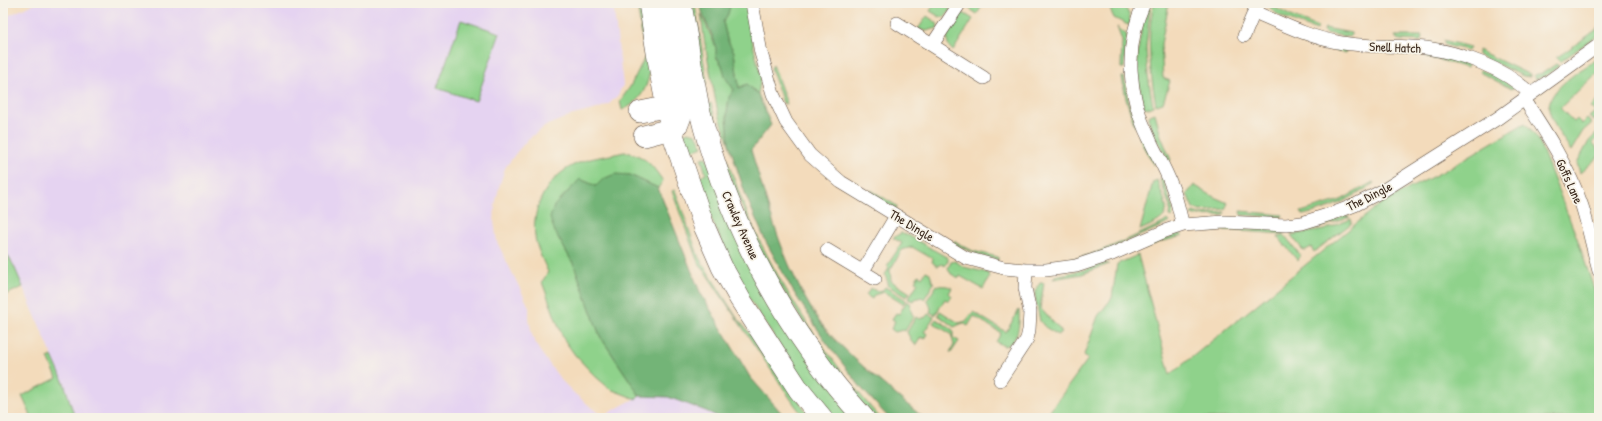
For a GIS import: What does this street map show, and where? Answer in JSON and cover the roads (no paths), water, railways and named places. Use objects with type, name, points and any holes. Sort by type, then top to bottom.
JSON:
[{"type":"main road","points":[[650,3],[661,77],[674,109]]},
{"type":"main road","points":[[668,3],[674,109],[670,129],[704,226],[722,267],[760,332],[799,390],[822,418]]},
{"type":"main road","name":"Crawley Avenue","points":[[681,3],[694,82],[706,130],[731,205],[764,276],[828,375],[864,418]]},
{"type":"main road","points":[[661,77],[656,96],[652,103],[640,112],[674,109],[693,116],[706,130]]},
{"type":"main road","points":[[644,136],[670,129]]},
{"type":"street","name":"The Dingle","points":[[752,3],[756,31],[768,80],[779,108],[797,139],[810,155],[825,170],[841,182],[966,258],[997,267],[1026,270],[1046,270],[1076,266],[1112,254],[1165,231],[1183,225],[1224,222],[1286,225],[1302,223],[1334,213],[1355,205],[1384,190],[1498,118],[1527,96]]},
{"type":"street","points":[[932,45],[960,3]]},
{"type":"street","points":[[1139,5],[1131,54],[1132,86],[1142,122],[1172,186],[1183,225]]},
{"type":"street","points":[[1244,36],[1256,8]]},
{"type":"street","name":"Snell Hatch","points":[[1256,8],[1321,39],[1368,46],[1425,48],[1455,55],[1482,64],[1506,75],[1516,81],[1527,96]]},
{"type":"street","points":[[897,23],[984,78]]},
{"type":"street","points":[[1527,96],[1599,45]]},
{"type":"street","name":"Goffs Lane","points":[[1527,96],[1540,124],[1573,184],[1582,206],[1599,271]]},
{"type":"street","points":[[862,272],[896,216]]},
{"type":"street","points":[[827,250],[875,279]]},
{"type":"street","points":[[1000,380],[1024,344],[1030,330],[1030,312],[1025,288],[1026,270]]}]
